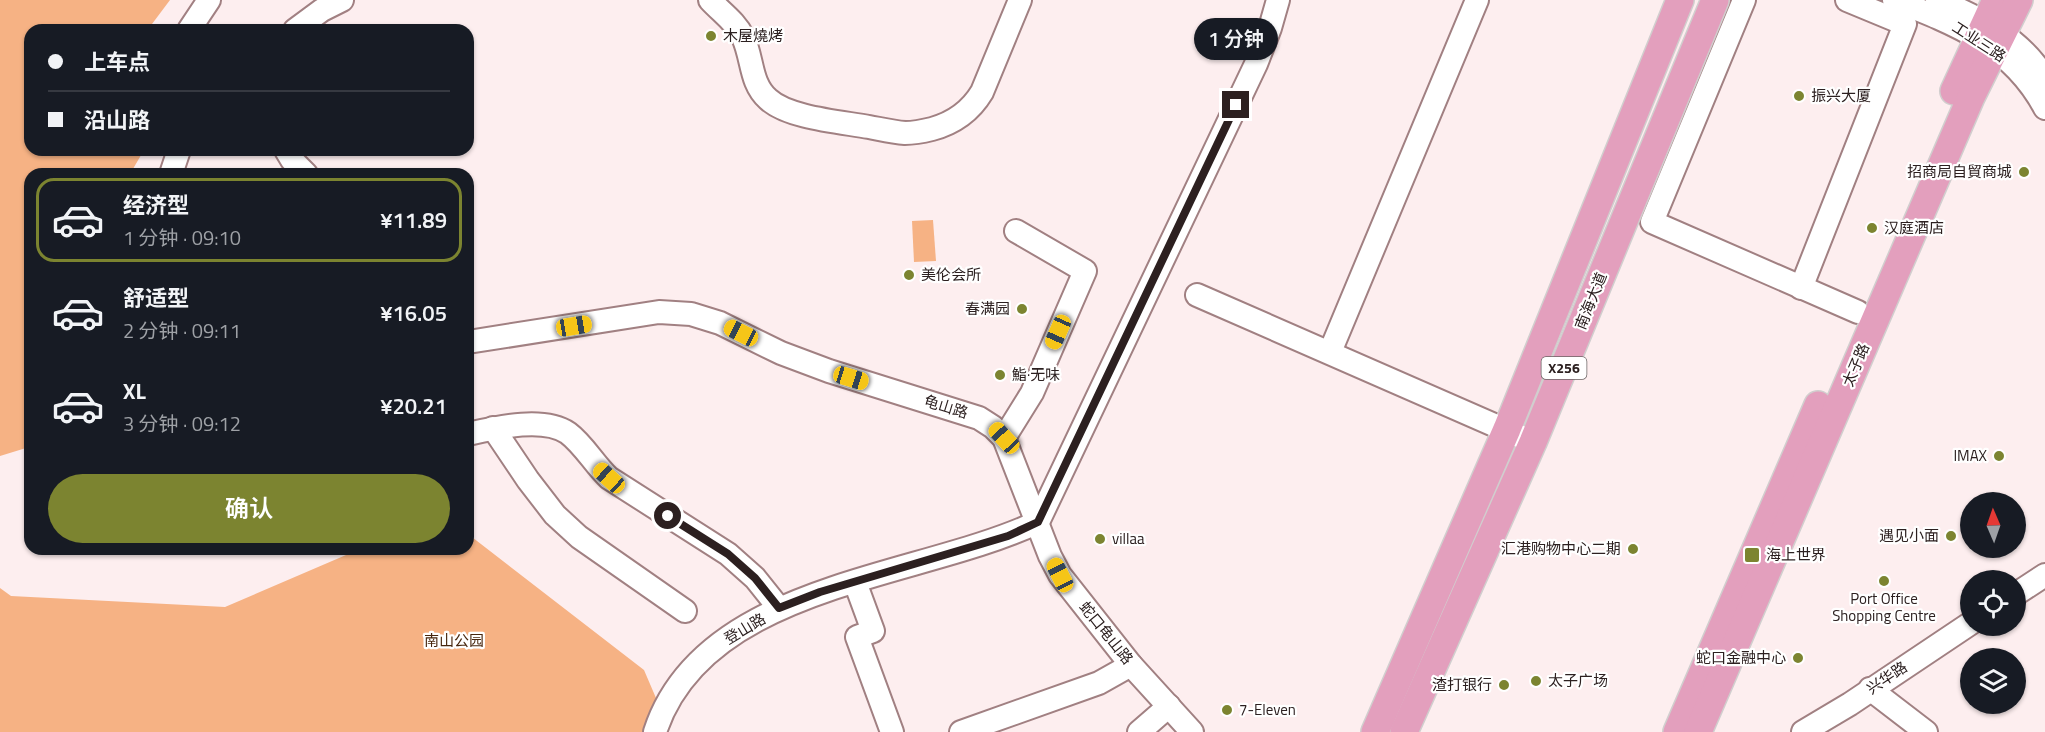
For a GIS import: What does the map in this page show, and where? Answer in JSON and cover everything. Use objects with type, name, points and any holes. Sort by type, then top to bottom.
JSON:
[{"type":"main road","name":"南海大道","points":[[1375,732],[1507,429],[1680,0]]},
{"type":"main road","name":"南海大道","points":[[1404,732],[1533,442],[1715,0]]},
{"type":"main road","name":"太子路","points":[[1677,732],[1858,312],[1991,28],[2019,0]]},
{"type":"main road","name":"太子路","points":[[1698,732],[1971,97],[1991,28]]},
{"type":"street","points":[[193,24],[209,0]]},
{"type":"street","points":[[303,24],[322,10],[342,0]]},
{"type":"street","points":[[710,0],[734,23],[741,34],[747,45],[754,80],[760,91],[771,102],[813,118],[905,133],[930,130],[945,125],[975,104],[1020,0]]},
{"type":"street","points":[[1038,522],[1256,64],[1278,0]]},
{"type":"street","points":[[1330,352],[1477,0]]},
{"type":"street","points":[[1744,0],[1652,222],[1858,312]]},
{"type":"street","points":[[1801,288],[1905,24],[1847,0]]},
{"type":"street","name":"工业三路","points":[[1894,0],[1936,16],[1991,28],[2045,108]]},
{"type":"street","name":"工业三路","points":[[1937,0],[1991,28],[2023,51],[2045,78]]},
{"type":"street","points":[[290,156],[300,168]]},
{"type":"street","points":[[1004,438],[1032,393],[1085,271],[1016,231]]},
{"type":"street","points":[[1197,295],[1533,442]]},
{"type":"street","name":"龟山路","points":[[474,341],[659,312],[691,314],[720,322],[781,353],[829,371],[979,418],[1004,438],[1038,522]]},
{"type":"street","points":[[474,433],[522,424],[543,425],[567,432],[609,478],[728,554],[755,578],[779,608]]},
{"type":"street","points":[[493,428],[555,515],[579,537],[685,611]]},
{"type":"street","name":"登山路","points":[[655,732],[674,693],[690,670],[715,646],[779,608],[820,592],[1008,536],[1038,522]]},
{"type":"street","name":"蛇口龟山路","points":[[1038,522],[1050,556],[1060,575],[1131,665],[1192,732]]},
{"type":"street","points":[[2026,587],[2045,575]]},
{"type":"street","points":[[855,582],[873,631],[857,638],[892,732]]},
{"type":"street","name":"兴华路","points":[[1803,732],[1850,704],[1960,630]]},
{"type":"street","points":[[961,732],[1099,683],[1131,665]]},
{"type":"street","points":[[1870,689],[1926,732]]},
{"type":"street","points":[[1139,732],[1169,706]]},
{"type":"green space","points":[[0,0],[170,0],[152,24],[24,24],[24,156],[140,156],[134,168],[24,168],[24,449],[0,456]]},
{"type":"green space","points":[[933,220],[936,261],[914,262],[912,221]]},
{"type":"green space","name":"南山公园","points":[[474,539],[644,670],[656,698],[655,732],[0,732],[0,588],[11,596],[225,607],[346,555],[474,555]]},
{"type":"place","name":"木屋燒烤","points":[[711,36]]},
{"type":"place","name":"振兴大厦","points":[[1799,96]]},
{"type":"place","name":"招商局自貿商城","points":[[2024,172]]},
{"type":"place","name":"汉庭酒店","points":[[1872,228]]},
{"type":"place","name":"美伦会所","points":[[909,275]]},
{"type":"place","name":"春满园","points":[[1022,309]]},
{"type":"place","name":"鮨·无味","points":[[1000,375]]},
{"type":"place","name":"IMAX","points":[[1999,456]]},
{"type":"place","name":"遇见小面","points":[[1951,536]]},
{"type":"place","name":"villaa","points":[[1100,539]]},
{"type":"place","name":"汇港购物中心二期","points":[[1633,549]]},
{"type":"place","name":"海上世界","points":[[1752,555]]},
{"type":"place","name":"Port Office Shopping Centre","points":[[1884,581]]},
{"type":"place","name":"蛇口金融中心","points":[[1798,658]]},
{"type":"place","name":"太子广场","points":[[1536,681]]},
{"type":"place","name":"渣打银行","points":[[1504,685]]},
{"type":"place","name":"7-Eleven","points":[[1227,710]]},
{"type":"route","points":[[668,516],[728,554],[755,578],[779,608],[820,592],[1008,536],[1038,522],[1236,105]]}]
